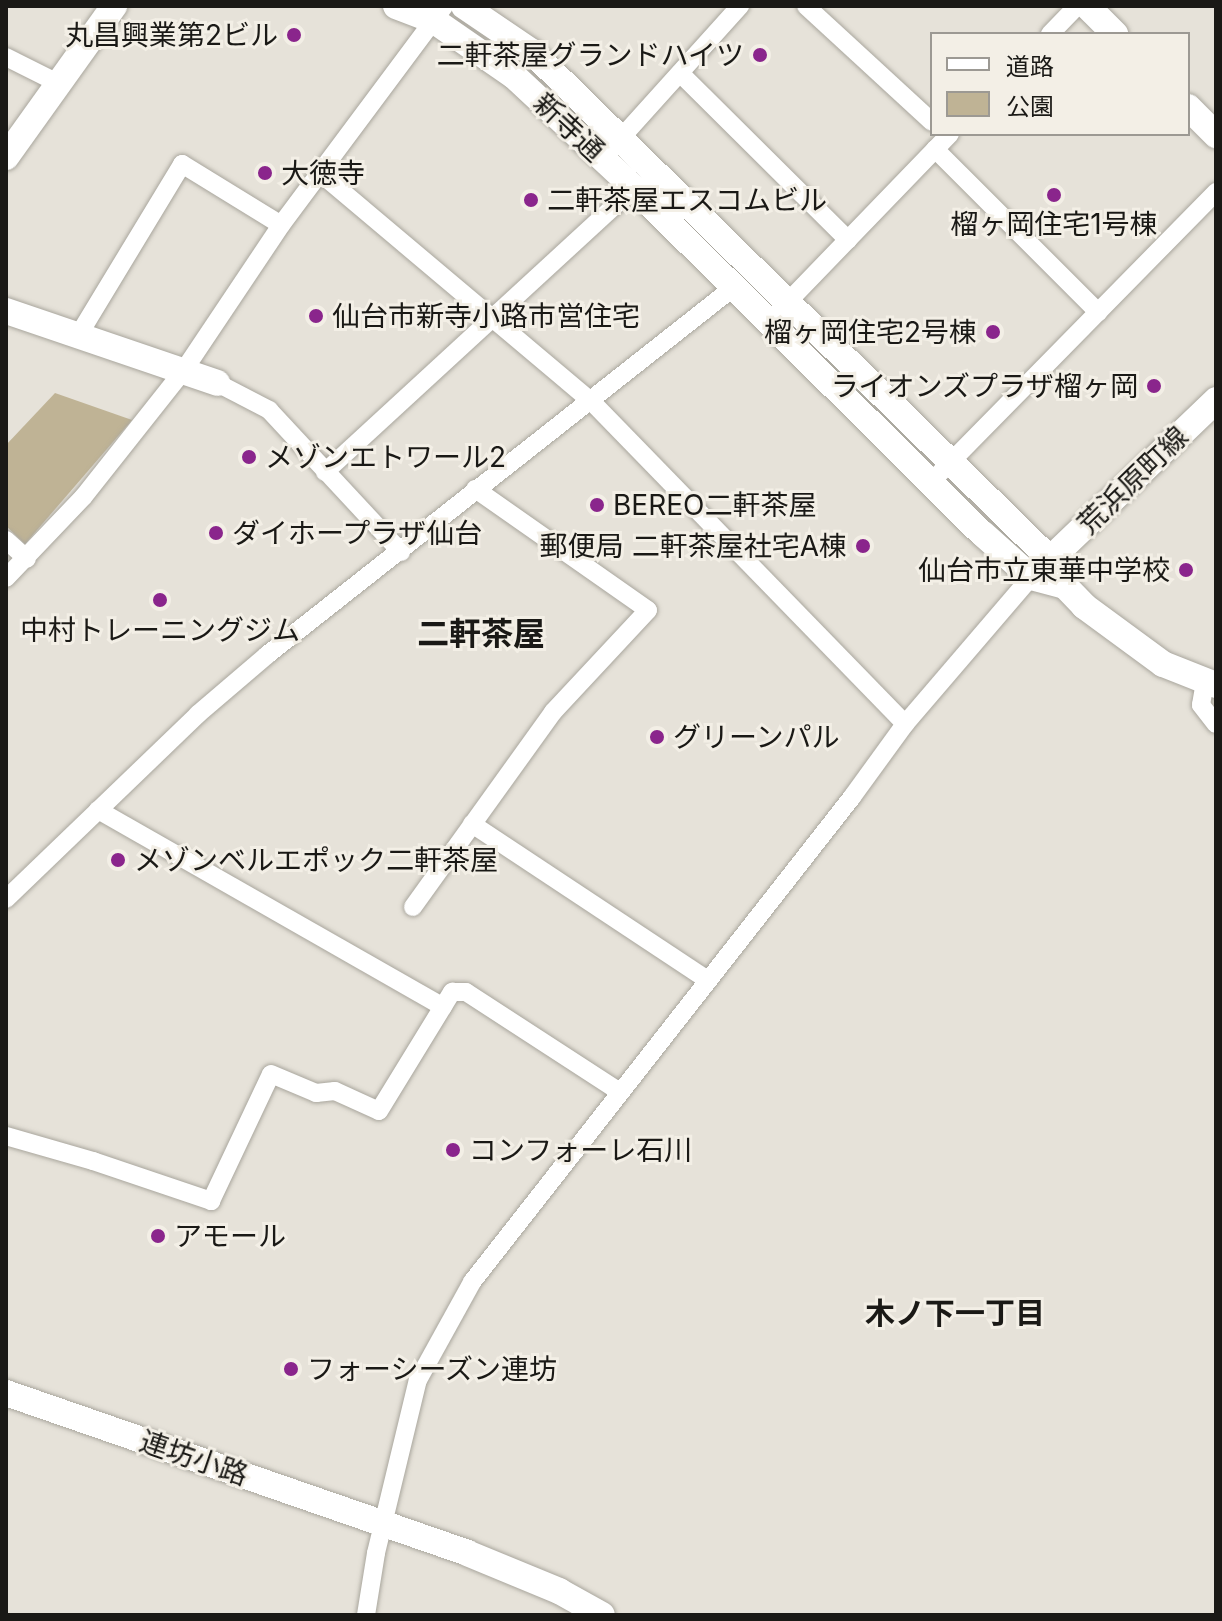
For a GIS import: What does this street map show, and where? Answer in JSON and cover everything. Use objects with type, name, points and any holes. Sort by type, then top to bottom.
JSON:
[{"type":"street","points":[[6,157],[114,6]]},
{"type":"street","name":"新寺通","points":[[396,6],[438,13],[504,68],[612,149],[787,302],[951,462],[1041,568]]},
{"type":"street","name":"新寺通","points":[[464,6],[532,52],[612,149],[634,188],[931,482],[1041,568]]},
{"type":"street","points":[[612,149],[740,6]]},
{"type":"street","points":[[806,6],[930,120]]},
{"type":"street","points":[[1052,32],[1077,6]]},
{"type":"street","points":[[1087,6],[1113,32]]},
{"type":"street","points":[[6,578],[84,496],[184,370],[281,225],[438,13]]},
{"type":"street","points":[[6,57],[58,83]]},
{"type":"street","points":[[680,73],[848,240]]},
{"type":"street","points":[[1190,109],[1216,135]]},
{"type":"street","points":[[769,321],[945,138],[1098,312]]},
{"type":"street","points":[[78,336],[182,164],[281,225]]},
{"type":"street","points":[[320,173],[592,402],[905,724]]},
{"type":"street","points":[[325,472],[634,188]]},
{"type":"street","points":[[931,482],[1216,192]]},
{"type":"street","points":[[6,899],[198,714],[267,655],[401,552],[475,489],[592,402],[734,287]]},
{"type":"street","points":[[6,311],[184,370],[269,410],[401,552]]},
{"type":"street","name":"荒浜原町線","points":[[1041,568],[1216,400]]},
{"type":"street","points":[[413,907],[553,712],[648,610],[475,489]]},
{"type":"street","points":[[6,540],[27,559]]},
{"type":"street","points":[[366,1615],[382,1523],[418,1380],[472,1282],[852,797],[905,724],[1041,568],[1133,644],[1163,664],[1210,684],[1201,705],[1216,724]]},
{"type":"street","points":[[98,810],[443,1007]]},
{"type":"street","points":[[472,824],[708,980]]},
{"type":"street","points":[[6,1136],[93,1161],[211,1201],[271,1074],[316,1093],[335,1091],[379,1111],[452,992],[466,992],[620,1092]]},
{"type":"street","name":"連坊小路","points":[[6,1393],[515,1571],[602,1615]]},
{"type":"green space","points":[[55,393],[132,420],[25,544],[6,526],[6,445]]},
{"type":"place","name":"丸昌興業第2ビル","points":[[294,35]]},
{"type":"place","name":"二軒茶屋グランドハイツ","points":[[760,55]]},
{"type":"place","name":"大徳寺","points":[[265,173]]},
{"type":"place","name":"榴ヶ岡住宅1号棟","points":[[1054,195]]},
{"type":"place","name":"二軒茶屋エスコムビル","points":[[531,200]]},
{"type":"place","name":"仙台市新寺小路市営住宅","points":[[316,316]]},
{"type":"place","name":"榴ヶ岡住宅2号棟","points":[[993,332]]},
{"type":"place","name":"ライオンズプラザ榴ヶ岡","points":[[1154,386]]},
{"type":"place","name":"メゾンエトワール2","points":[[249,457]]},
{"type":"place","name":"BEREO二軒茶屋","points":[[597,505]]},
{"type":"place","name":"ダイホープラザ仙台","points":[[216,533]]},
{"type":"place","name":"郵便局 二軒茶屋社宅A棟","points":[[863,546]]},
{"type":"place","name":"仙台市立東華中学校","points":[[1186,570]]},
{"type":"place","name":"中村トレーニングジム","points":[[160,600]]},
{"type":"place","name":"グリーンパル","points":[[657,737]]},
{"type":"place","name":"メゾンベルエポック二軒茶屋","points":[[118,860]]},
{"type":"place","name":"コンフォーレ石川","points":[[453,1150]]},
{"type":"place","name":"アモール","points":[[158,1236]]},
{"type":"place","name":"フォーシーズン連坊","points":[[291,1369]]},
{"type":"district","name":"二軒茶屋","points":[[481,634]]},
{"type":"district","name":"木ノ下一丁目","points":[[955,1313]]}]
